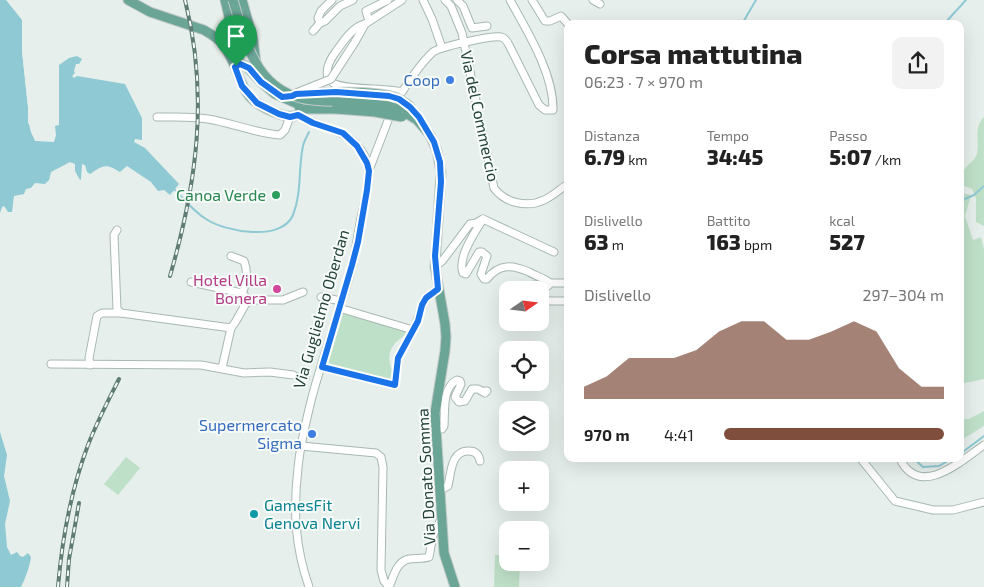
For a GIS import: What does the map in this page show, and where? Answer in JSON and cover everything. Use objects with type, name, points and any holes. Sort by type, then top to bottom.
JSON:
[{"type":"main road","points":[[128,0],[150,12],[204,30],[213,35],[222,43],[238,66],[249,68],[268,88],[298,104],[301,113]]},
{"type":"main road","points":[[225,0],[242,86],[253,100],[268,109],[301,113],[336,109],[407,112],[425,128]]},
{"type":"main road","points":[[233,0],[252,57],[261,72],[277,86],[288,93],[311,100],[376,103],[401,113]]},
{"type":"main road","points":[[242,0],[256,53],[256,76]]},
{"type":"main road","points":[[282,97],[296,94],[336,92],[389,96],[399,99],[410,107],[419,117],[425,128]]},
{"type":"main road","name":"Via Donato Somma","points":[[425,128],[434,142],[441,172],[435,267],[446,338],[436,407],[436,429],[444,553],[454,587]]},
{"type":"street","points":[[320,22],[319,14],[332,0]]},
{"type":"street","points":[[313,31],[320,22],[325,21],[340,6],[353,0]]},
{"type":"street","points":[[367,22],[366,13],[368,10],[388,0]]},
{"type":"street","points":[[296,94],[331,79],[367,22],[402,0]]},
{"type":"street","points":[[423,0],[442,48]]},
{"type":"street","points":[[445,0],[454,12],[464,43],[486,38],[499,37],[505,39],[539,105],[545,110],[553,110],[552,90],[529,36],[510,0]]},
{"type":"street","points":[[457,0],[463,6],[472,28],[488,26]]},
{"type":"street","points":[[532,0],[545,21],[550,22],[561,16],[564,20]]},
{"type":"street","points":[[593,0],[600,4]]},
{"type":"street","name":"Via del Commercio","points":[[367,22],[351,33],[334,54],[327,69],[328,78],[333,83],[339,86],[402,92],[434,51],[464,43],[492,183],[496,191],[512,202],[530,204],[544,200],[564,187]]},
{"type":"street","points":[[157,117],[209,119],[245,129],[280,135],[301,113],[323,126],[343,133],[352,140],[365,157],[369,171]]},
{"type":"street","points":[[369,171],[389,118]]},
{"type":"street","name":"Via Guglielmo Oberdan","points":[[309,587],[302,565],[295,526],[301,446],[311,400],[358,242],[369,171]]},
{"type":"street","points":[[435,267],[443,260],[470,224],[483,219]]},
{"type":"street","points":[[483,219],[554,252]]},
{"type":"street","points":[[483,219],[462,260],[463,273],[466,274],[479,252],[482,252],[487,256],[481,274],[484,279],[487,279],[498,269],[507,266],[518,268],[550,283],[564,283]]},
{"type":"street","points":[[117,230],[114,235],[116,300],[117,309],[121,313]]},
{"type":"street","points":[[231,256],[244,261],[247,269],[242,294]]},
{"type":"street","points":[[191,282],[245,296],[246,303],[231,328],[222,368]]},
{"type":"street","points":[[322,367],[395,385],[398,358],[418,321],[426,298],[438,289]]},
{"type":"street","points":[[246,303],[254,300],[283,300],[303,292]]},
{"type":"street","points":[[321,297],[413,330]]},
{"type":"street","points":[[549,301],[564,301]]},
{"type":"street","points":[[90,365],[89,358],[98,316],[102,312],[231,328]]},
{"type":"street","points":[[51,364],[201,366],[244,373],[270,372],[293,375]]},
{"type":"street","points":[[310,377],[318,378]]},
{"type":"street","points":[[436,429],[442,429],[444,426],[447,392],[453,382],[457,380],[461,384],[455,397],[459,402],[465,401],[472,389],[478,389],[485,393],[488,391]]},
{"type":"street","points":[[964,459],[984,445]]},
{"type":"street","points":[[301,446],[376,453],[381,457],[383,467],[381,570],[384,581],[389,587],[398,565],[410,559],[429,557],[433,535],[442,518]]},
{"type":"street","points":[[440,490],[448,486],[454,458],[459,453],[475,452],[479,456],[480,461]]},
{"type":"street","points":[[863,462],[895,501],[933,510],[953,510],[984,502]]},
{"type":"street","points":[[902,462],[909,472],[915,476],[927,477],[947,470],[959,462]]},
{"type":"green space","points":[[984,117],[984,226],[976,222],[976,198],[972,189],[964,186],[964,171],[977,154],[978,130]]},
{"type":"green space","points":[[964,193],[971,195],[965,216],[973,240],[981,237],[984,249],[984,379],[964,383]]},
{"type":"green space","points":[[342,313],[406,331],[403,337],[392,347],[389,355],[391,368],[395,376],[394,380],[328,363]]},
{"type":"green space","points":[[984,411],[984,426],[964,438],[964,419],[969,419]]},
{"type":"green space","points":[[126,457],[140,468],[118,495],[104,484]]},
{"type":"green space","points":[[495,555],[499,555],[499,571],[520,571],[519,587],[494,587]]},
{"type":"water","points":[[0,0],[6,0],[22,20],[22,51],[28,120],[35,141],[54,142],[56,135],[55,126],[59,125],[59,65],[69,58],[77,56],[82,59],[79,64],[76,64],[75,73],[72,76],[74,78],[77,76],[125,84],[142,118],[142,140],[135,139],[134,142],[145,148],[179,184],[170,195],[164,190],[158,191],[151,182],[127,166],[120,172],[105,166],[90,174],[87,172],[85,165],[82,164],[80,180],[75,171],[75,164],[70,162],[51,172],[49,180],[45,184],[35,183],[31,188],[26,189],[24,194],[14,196],[12,212],[8,212],[4,206],[0,213]]},
{"type":"water","points":[[0,432],[7,455],[4,476],[10,501],[5,524],[7,547],[11,555],[17,552],[23,557],[28,553],[31,557],[21,587],[0,587]]},
{"type":"pier","points":[[24,19],[24,51],[31,122],[37,139],[52,139],[50,141],[36,141],[28,123],[22,51],[22,20]]},
{"type":"waterway","points":[[744,20],[756,0]]},
{"type":"waterway","points":[[948,20],[966,0]]},
{"type":"waterway","points":[[175,190],[197,213],[215,224],[239,231],[266,232],[277,229],[287,223],[293,215],[296,206],[303,146],[309,132]]},
{"type":"waterway","points":[[964,199],[974,195],[984,186]]},
{"type":"waterway","points":[[964,451],[984,436]]},
{"type":"waterway","points":[[917,462],[923,467],[939,466],[946,462]]},
{"type":"tunnel","points":[[293,375],[310,377]]},
{"type":"railway","points":[[170,276],[187,207],[197,139],[197,70],[185,0]]},
{"type":"railway","points":[[58,587],[65,533],[77,479],[91,436],[119,379]]},
{"type":"railway","points":[[67,587],[69,559],[79,503]]},
{"type":"place","name":"Coop","points":[[450,80]]},
{"type":"place","name":"Canoa Verde","points":[[276,195]]},
{"type":"place","name":"Hotel Villa Bonera","points":[[277,289]]},
{"type":"place","name":"Supermercato Sigma","points":[[312,434]]},
{"type":"place","name":"GamesFit Genova Nervi","points":[[254,514]]},
{"type":"route","points":[[240,64],[249,68],[261,82],[275,94],[282,97],[296,94],[336,92],[389,96],[399,99],[419,117],[434,142],[441,172],[435,256],[438,289],[426,298],[418,321],[398,358],[395,385],[322,367],[358,242],[369,171],[365,157],[352,140],[343,133],[313,123],[298,115],[290,117],[279,114],[257,103],[242,86],[238,78],[236,66],[240,64]]}]
